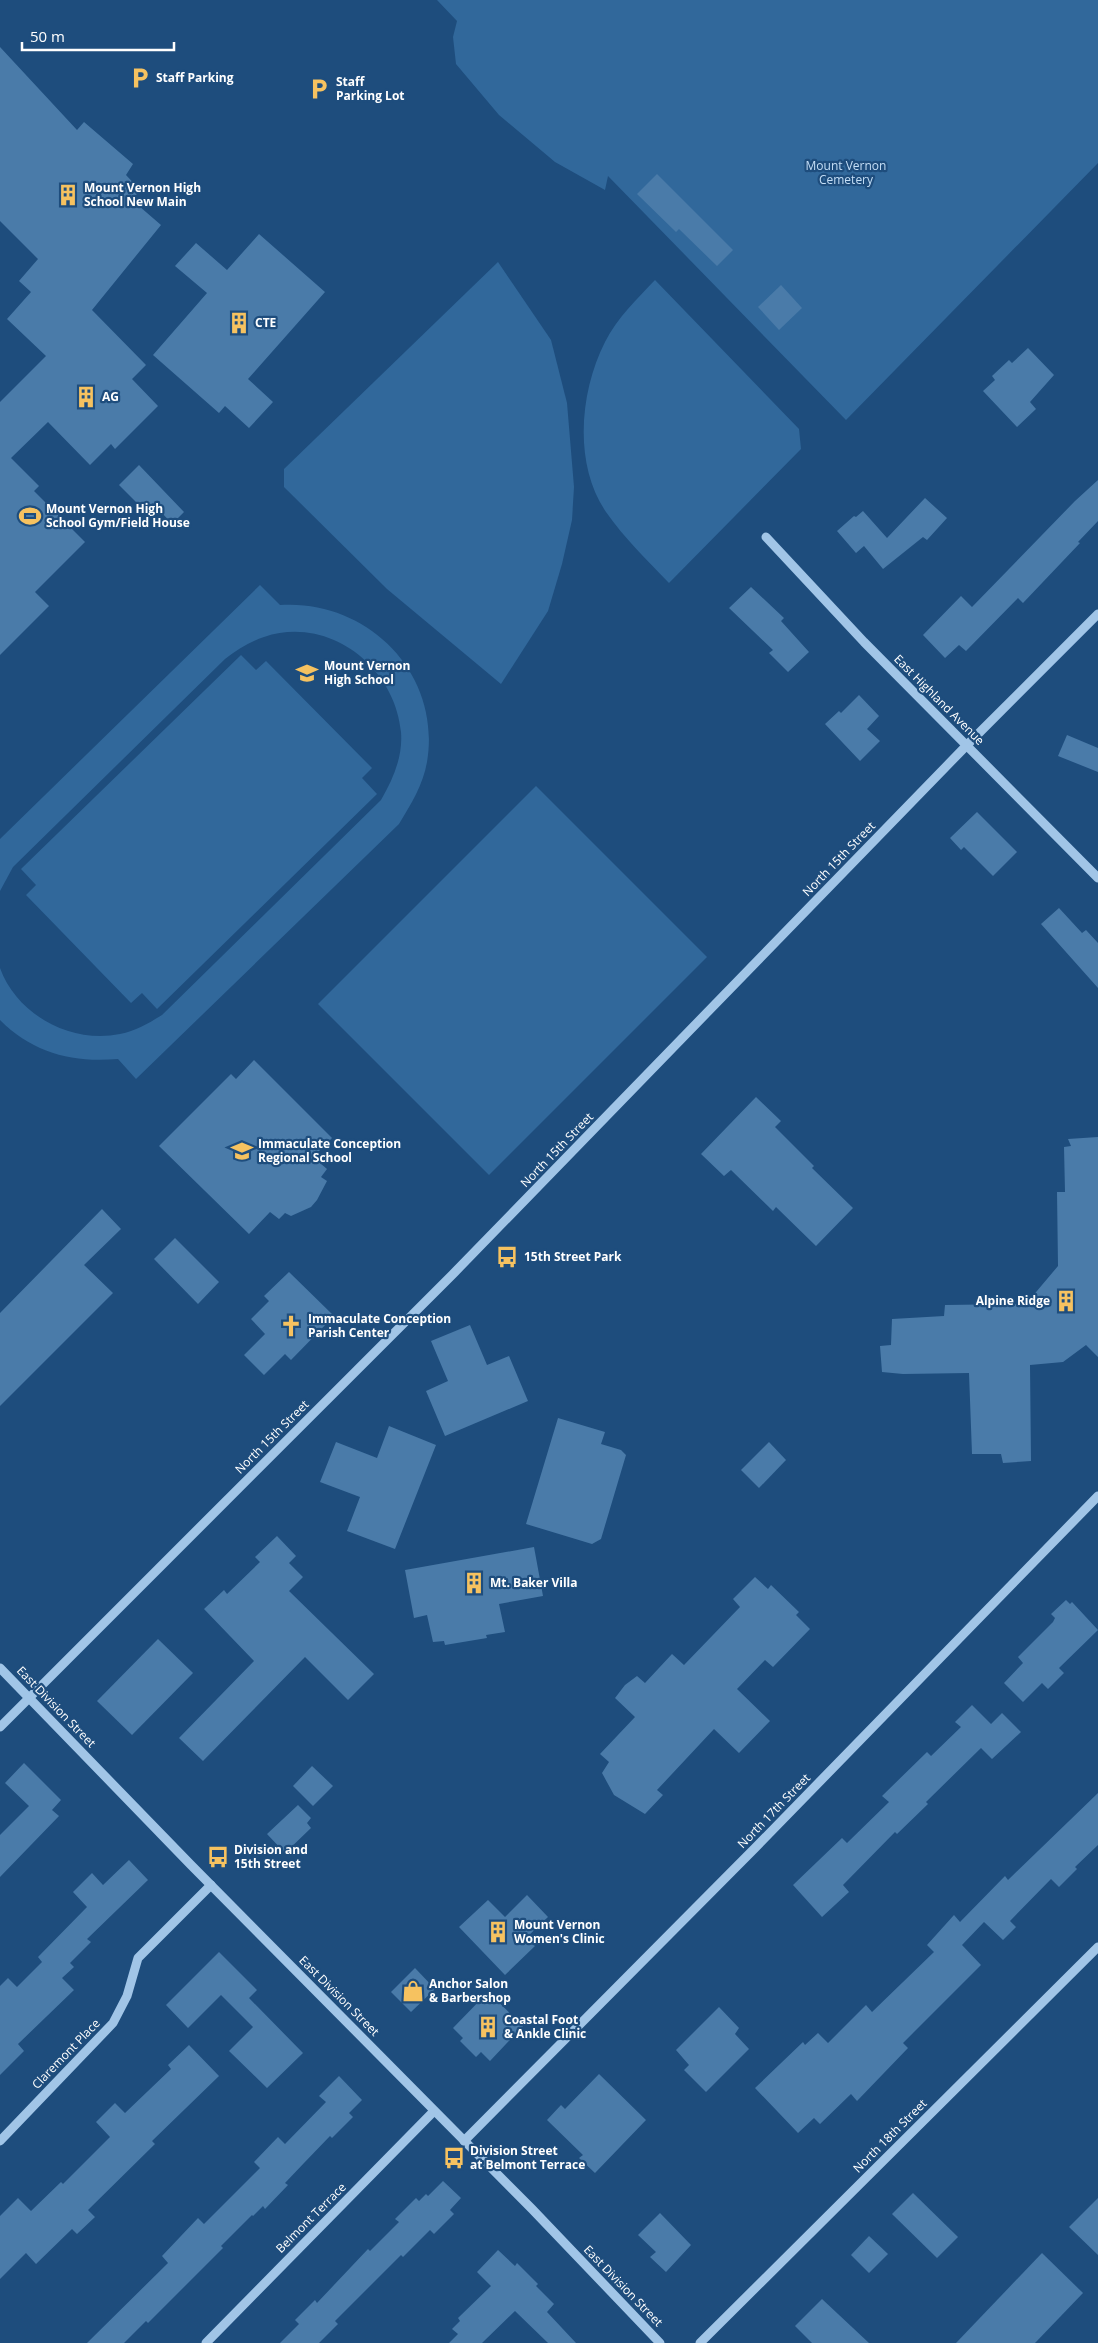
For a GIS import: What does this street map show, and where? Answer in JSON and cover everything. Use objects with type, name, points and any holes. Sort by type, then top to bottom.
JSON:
[{"type":"street","name":"East Highland Avenue","points":[[766,537],[864,642],[1098,878]]},
{"type":"street","name":"North 15th Street","points":[[0,1727],[454,1273],[967,745],[1098,614]]},
{"type":"street","name":"North 17th Street","points":[[464,2141],[770,1832],[1098,1496]]},
{"type":"street","name":"East Division Street","points":[[0,1668],[660,2343]]},
{"type":"street","name":"Claremont Place","points":[[0,2141],[113,2023],[127,1996],[138,1958],[211,1885]]},
{"type":"street","name":"North 18th Street","points":[[700,2343],[1098,1947]]},
{"type":"street","name":"Belmont Terrace","points":[[206,2343],[434,2111]]},
{"type":"green space","name":"Mount Vernon Cemetery","points":[[437,0],[1098,0],[1098,163],[846,420],[608,176],[605,190],[555,162],[499,115],[456,64],[453,37],[457,21]]},
{"type":"green space","points":[[498,262],[551,340],[567,403],[574,487],[572,520],[562,564],[548,611],[501,684],[387,589],[284,487],[284,469]]},
{"type":"green space","points":[[655,280],[799,429],[801,449],[669,583],[628,540],[606,512],[595,493],[588,472],[585,450],[584,427],[586,405],[590,382],[597,361],[615,325]]},
{"type":"green space","points":[[260,585],[280,605],[312,606],[342,614],[369,629],[392,648],[410,672],[423,699],[429,729],[427,762],[423,779],[416,794],[399,824],[136,1079],[118,1059],[101,1060],[69,1057],[40,1048],[26,1041],[0,1020],[0,968],[8,985],[19,1000],[48,1022],[65,1030],[83,1035],[101,1036],[126,1033],[142,1026],[162,1015],[381,800],[389,784],[399,759],[401,732],[396,708],[386,687],[372,668],[355,652],[334,640],[312,633],[288,632],[264,637],[243,646],[225,659],[13,867],[0,891],[0,839]]},
{"type":"green space","points":[[241,655],[256,670],[266,661],[372,768],[362,778],[377,794],[157,1009],[142,993],[131,1003],[26,895],[36,885],[21,869]]},
{"type":"green space","points":[[536,786],[707,957],[489,1175],[318,1004]]},
{"type":"building","points":[[0,47],[77,130],[84,122],[133,164],[126,175],[140,190],[132,200],[161,225],[92,310],[146,365],[132,379],[158,406],[115,449],[111,444],[90,465],[48,422],[11,458],[39,486],[34,491],[85,542],[35,592],[49,606],[0,655],[0,402],[46,356],[7,319],[31,292],[19,281],[38,259],[0,221]]},
{"type":"building","points":[[657,174],[733,250],[717,266],[679,229],[676,232],[637,194]]},
{"type":"building","name":"CTE","points":[[259,234],[325,292],[248,379],[273,402],[249,428],[225,406],[219,413],[153,355],[207,293],[175,266],[196,243],[227,270]]},
{"type":"building","points":[[781,285],[802,308],[779,330],[758,307]]},
{"type":"building","points":[[1028,348],[1054,375],[1030,402],[1036,409],[1017,427],[983,391],[995,380],[992,376],[1009,360],[1012,363]]},
{"type":"building","points":[[139,465],[184,512],[172,524],[153,503],[145,511],[119,485]]},
{"type":"building","points":[[1098,480],[1098,521],[1078,542],[1080,543],[1023,603],[1018,598],[966,651],[959,645],[945,658],[923,635],[961,596],[972,607],[1075,501]]},
{"type":"building","points":[[925,498],[947,518],[927,540],[923,537],[883,569],[864,546],[856,553],[837,531],[854,516],[856,517],[863,511],[887,538]]},
{"type":"building","points":[[751,587],[784,618],[781,621],[809,652],[788,672],[769,653],[773,650],[729,608]]},
{"type":"building","points":[[859,695],[879,716],[867,729],[880,741],[860,761],[825,724],[839,711],[841,713]]},
{"type":"building","points":[[1067,735],[1098,748],[1098,772],[1058,756]]},
{"type":"building","points":[[977,812],[1017,852],[993,876],[964,847],[961,850],[950,838]]},
{"type":"building","points":[[1059,908],[1082,933],[1086,930],[1098,943],[1098,988],[1041,924]]},
{"type":"building","name":"Immaculate Conception Regional School","points":[[254,1060],[332,1138],[313,1157],[327,1169],[321,1177],[327,1181],[311,1207],[291,1216],[285,1213],[279,1219],[270,1212],[249,1234],[159,1146],[231,1074],[236,1079]]},
{"type":"building","points":[[756,1097],[781,1121],[775,1127],[814,1166],[812,1168],[853,1208],[816,1246],[776,1207],[773,1211],[731,1170],[724,1176],[701,1154]]},
{"type":"building","name":"Alpine Ridge","points":[[1098,1137],[1098,1357],[1086,1345],[1063,1362],[1030,1365],[1031,1461],[1003,1463],[1001,1454],[972,1454],[969,1373],[903,1374],[882,1372],[880,1346],[891,1345],[892,1319],[944,1316],[945,1305],[1026,1304],[1058,1266],[1057,1192],[1065,1192],[1064,1147],[1071,1146],[1068,1139]]},
{"type":"building","points":[[102,1209],[121,1229],[84,1265],[113,1293],[0,1406],[0,1313]]},
{"type":"building","points":[[175,1238],[219,1282],[198,1304],[154,1259]]},
{"type":"building","name":"Immaculate Conception Parish Center","points":[[289,1272],[334,1316],[291,1360],[285,1354],[264,1375],[244,1355],[265,1334],[251,1319],[269,1301],[264,1296]]},
{"type":"building","points":[[470,1325],[487,1365],[509,1356],[528,1401],[445,1436],[426,1391],[448,1381],[431,1341]]},
{"type":"building","name":"Mt. Baker Villa","points":[[558,1418],[605,1432],[601,1444],[621,1450],[626,1455],[601,1539],[592,1544],[526,1524]]},
{"type":"building","points":[[389,1426],[436,1445],[395,1549],[347,1531],[360,1497],[320,1482],[336,1442],[377,1458]]},
{"type":"building","points":[[769,1442],[786,1460],[759,1488],[741,1470]]},
{"type":"building","points":[[277,1536],[296,1556],[289,1563],[303,1577],[289,1591],[374,1674],[348,1700],[305,1657],[203,1761],[179,1738],[254,1661],[204,1609],[224,1590],[227,1594],[260,1562],[255,1557]]},
{"type":"building","name":"Mt. Baker Villa","points":[[534,1547],[543,1596],[499,1604],[505,1632],[486,1635],[487,1638],[445,1645],[444,1641],[433,1642],[427,1615],[414,1618],[405,1570]]},
{"type":"building","points":[[755,1577],[768,1589],[771,1585],[799,1612],[796,1615],[810,1629],[773,1667],[765,1660],[737,1689],[770,1721],[739,1753],[714,1729],[657,1790],[663,1795],[645,1814],[614,1795],[602,1773],[609,1762],[600,1754],[635,1717],[615,1698],[625,1685],[637,1676],[645,1683],[672,1654],[684,1665],[740,1607],[733,1599]]},
{"type":"building","points":[[1066,1600],[1070,1604],[1072,1602],[1098,1630],[1059,1668],[1064,1673],[1048,1689],[1042,1683],[1023,1702],[1004,1683],[1023,1663],[1018,1657],[1053,1622],[1055,1618],[1051,1614]]},
{"type":"building","points":[[158,1639],[193,1673],[132,1735],[97,1701]]},
{"type":"building","points":[[972,1705],[991,1724],[1002,1713],[1021,1732],[992,1759],[981,1748],[926,1802],[928,1804],[897,1834],[895,1832],[843,1885],[849,1892],[822,1917],[793,1885],[842,1838],[847,1843],[889,1802],[882,1796],[927,1752],[931,1756],[961,1727],[955,1722]]},
{"type":"building","points":[[24,1763],[61,1800],[52,1810],[59,1816],[0,1877],[0,1835],[29,1806],[5,1783]]},
{"type":"building","points":[[312,1766],[333,1786],[313,1806],[293,1786]]},
{"type":"building","points":[[1098,1793],[1098,1845],[1075,1867],[1077,1869],[1059,1887],[1051,1879],[1010,1921],[1016,1927],[1003,1940],[984,1922],[962,1945],[981,1965],[903,2043],[908,2048],[857,2101],[851,2094],[820,2124],[814,2118],[798,2133],[755,2088],[803,2042],[805,2045],[818,2033],[828,2043],[866,2005],[872,2012],[934,1952],[927,1945],[954,1915],[960,1922],[1005,1876],[1008,1880]]},
{"type":"building","points":[[298,1805],[311,1818],[307,1823],[311,1828],[285,1853],[267,1834]]},
{"type":"building","points":[[129,1860],[148,1880],[87,1939],[91,1942],[70,1963],[74,1967],[62,1978],[74,1990],[18,2044],[24,2051],[0,2075],[0,1986],[8,1978],[17,1987],[42,1962],[38,1957],[87,1907],[73,1892],[92,1873],[103,1885]]},
{"type":"building","name":"Mount Vernon Women's Clinic","points":[[527,1895],[548,1917],[526,1938],[535,1946],[505,1975],[459,1927],[488,1900],[505,1917]]},
{"type":"building","points":[[219,1952],[257,1990],[249,1998],[303,2053],[267,2088],[229,2051],[253,2027],[221,1995],[188,2028],[166,2005]]},
{"type":"building","name":"Anchor Salon & Barbershop","points":[[415,1968],[435,1989],[411,2012],[391,1992]]},
{"type":"building","name":"Coastal Foot & Ankle Clinic","points":[[488,1992],[523,2026],[490,2061],[481,2052],[476,2057],[460,2041],[463,2038],[453,2028]]},
{"type":"building","points":[[719,2007],[739,2028],[735,2034],[749,2049],[706,2092],[684,2070],[689,2065],[676,2050]]},
{"type":"building","points":[[189,2045],[219,2076],[152,2141],[155,2144],[88,2210],[95,2217],[77,2234],[72,2229],[36,2264],[26,2253],[0,2279],[0,2216],[18,2198],[31,2211],[61,2182],[63,2184],[110,2137],[96,2122],[115,2103],[125,2113],[171,2069],[168,2065]]},
{"type":"building","points":[[599,2074],[646,2120],[595,2173],[579,2158],[583,2155],[547,2120],[561,2105],[565,2109]]},
{"type":"building","points":[[339,2076],[362,2100],[349,2113],[353,2117],[332,2138],[330,2136],[285,2183],[288,2185],[265,2209],[263,2206],[252,2215],[221,2246],[223,2248],[148,2323],[146,2321],[124,2343],[87,2343],[168,2263],[162,2256],[198,2218],[204,2224],[260,2168],[254,2162],[278,2137],[285,2144],[326,2102],[319,2096]]},
{"type":"building","points":[[443,2181],[461,2198],[450,2210],[454,2214],[434,2234],[430,2230],[403,2257],[401,2255],[335,2321],[338,2324],[319,2343],[280,2343],[299,2324],[295,2320],[315,2300],[317,2303],[368,2249],[370,2251],[399,2222],[395,2219],[416,2198],[419,2201],[426,2194],[428,2196]]},
{"type":"building","points":[[913,2193],[958,2237],[937,2258],[892,2214]]},
{"type":"building","points":[[1098,2198],[1098,2255],[1069,2227]]},
{"type":"building","points":[[660,2213],[691,2245],[666,2272],[650,2257],[656,2252],[638,2235]]},
{"type":"building","points":[[869,2236],[888,2254],[869,2273],[851,2255]]},
{"type":"building","points":[[498,2250],[515,2266],[517,2263],[538,2284],[536,2286],[554,2304],[547,2312],[576,2343],[548,2343],[515,2311],[482,2343],[449,2343],[458,2334],[452,2329],[460,2321],[458,2318],[491,2286],[477,2272]]},
{"type":"building","points":[[1042,2253],[1083,2293],[1035,2343],[956,2343]]},
{"type":"building","points":[[822,2299],[869,2343],[812,2343],[795,2326]]},
{"type":"place","name":"Staff Parking","points":[[140,78]]},
{"type":"place","name":"Staff Parking Lot","points":[[319,89]]},
{"type":"place","name":"Mount Vernon High School New Main","points":[[68,195]]},
{"type":"place","name":"CTE","points":[[239,323]]},
{"type":"place","name":"AG","points":[[86,397]]},
{"type":"place","name":"Mount Vernon High School Gym/Field House","points":[[30,516]]},
{"type":"place","name":"Mount Vernon High School","points":[[307,673]]},
{"type":"place","name":"Immaculate Conception Regional School","points":[[242,1151]]},
{"type":"place","name":"15th Street Park","points":[[507,1257]]},
{"type":"place","name":"Alpine Ridge","points":[[1066,1301]]},
{"type":"place","name":"Immaculate Conception Parish Center","points":[[291,1326]]},
{"type":"place","name":"Mt. Baker Villa","points":[[474,1583]]},
{"type":"place","name":"Division and 15th Street","points":[[218,1857]]},
{"type":"place","name":"Mount Vernon Women's Clinic","points":[[498,1932]]},
{"type":"place","name":"Anchor Salon & Barbershop","points":[[413,1991]]},
{"type":"place","name":"Coastal Foot & Ankle Clinic","points":[[488,2027]]},
{"type":"place","name":"Division Street at Belmont Terrace","points":[[454,2158]]}]
